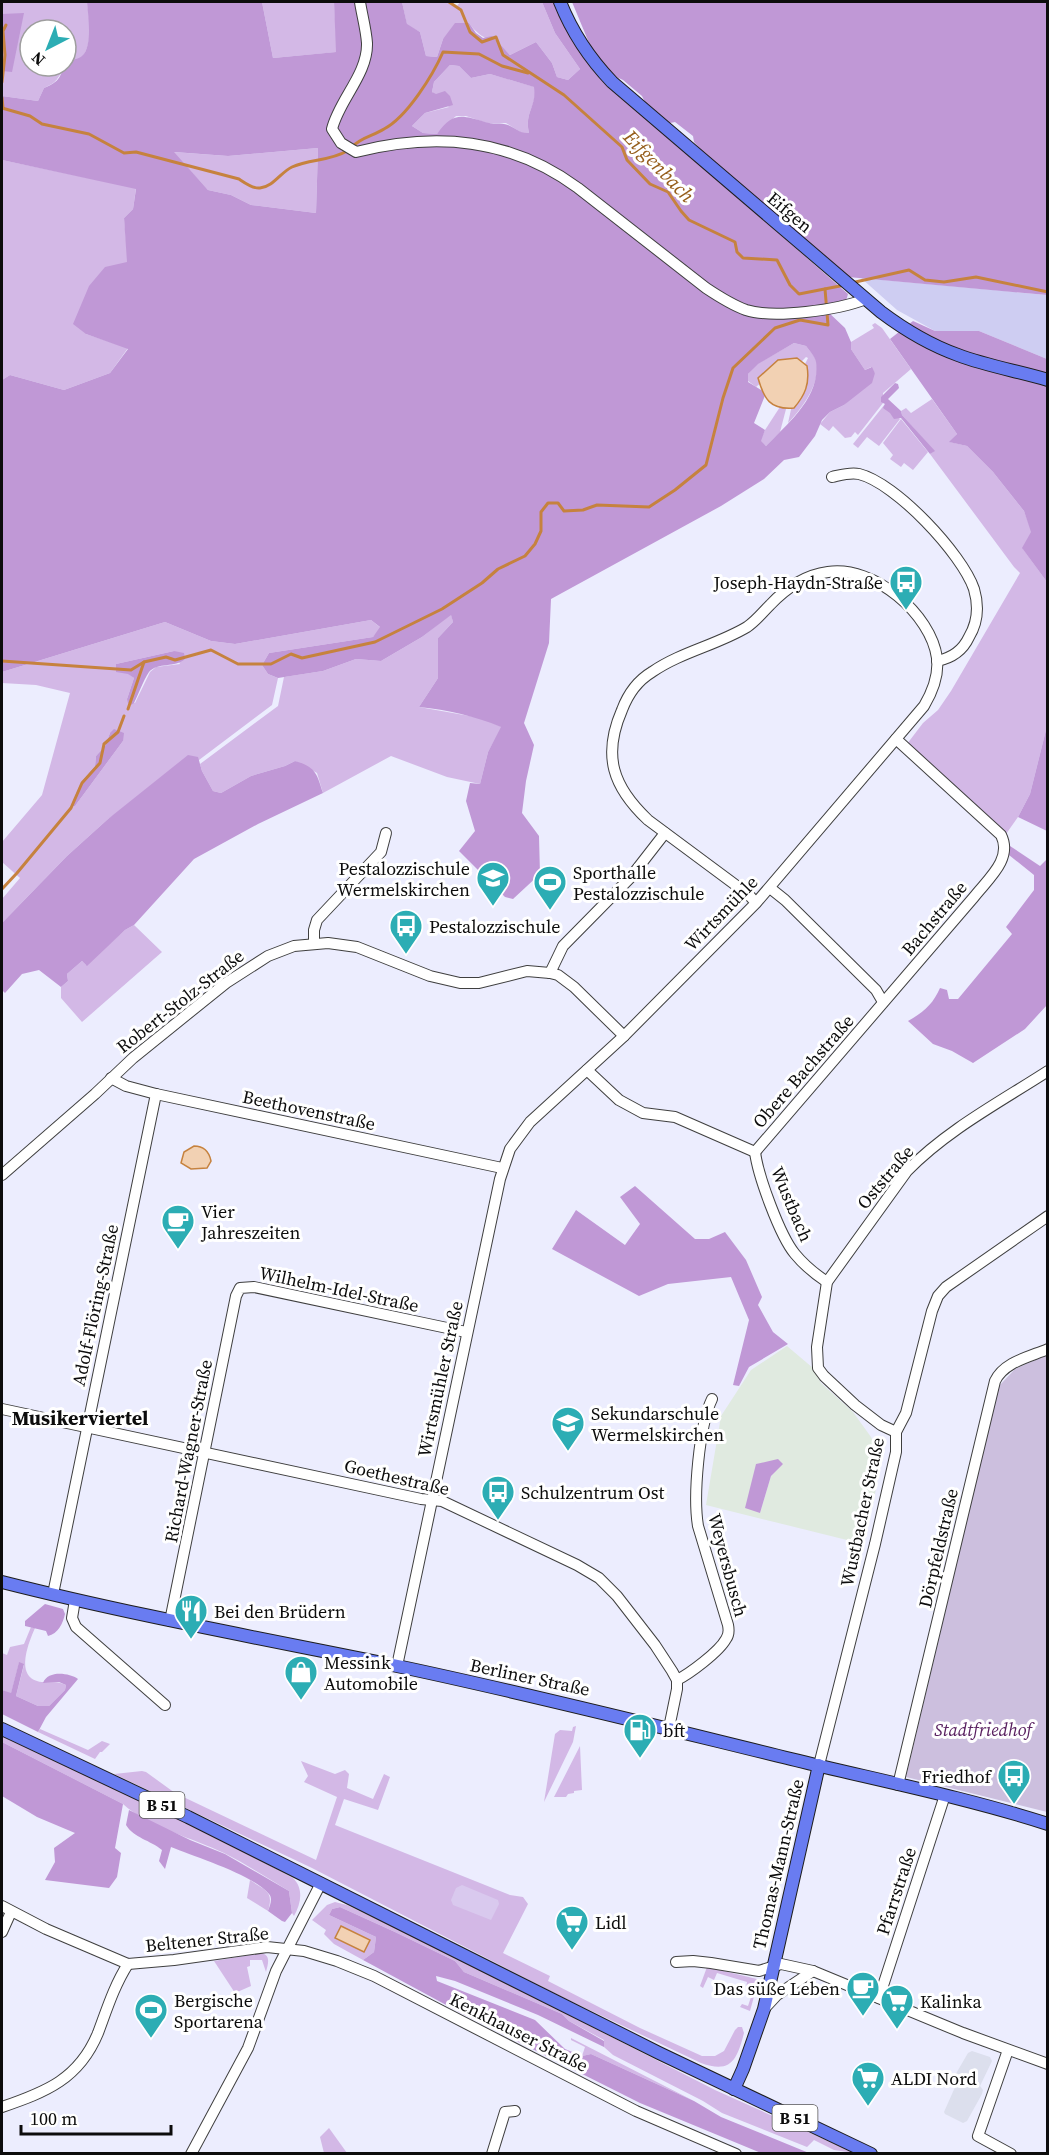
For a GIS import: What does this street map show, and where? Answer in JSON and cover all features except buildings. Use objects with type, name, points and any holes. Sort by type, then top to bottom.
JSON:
[{"type":"main road","name":"Eifgen","points":[[560,2],[578,39],[612,82],[863,297],[902,327],[940,348],[1047,380]]},
{"type":"main road","name":"Berliner Straße","points":[[2,1582],[170,1621],[397,1666],[669,1728],[945,1795],[1047,1824]]},
{"type":"main road","name":"B 51","points":[[2,1729],[188,1817],[659,2053],[871,2154]]},
{"type":"main road","name":"Thomas-Mann-Straße","points":[[773,1965],[819,1765]]},
{"type":"main road","points":[[734,2089],[743,2070],[764,2008],[773,1965]]},
{"type":"street","points":[[360,2],[367,45],[362,68],[336,114],[332,129],[341,143],[356,152],[390,144],[462,142],[524,156],[558,173],[572,183],[705,288],[749,311],[763,314],[794,313],[852,305],[863,297]]},
{"type":"street","points":[[756,903],[749,895],[648,820],[628,797],[614,771],[613,730],[632,688],[653,670],[739,631],[758,619],[792,586],[805,578],[831,571],[870,578],[895,594],[920,621],[934,646],[937,661],[947,659],[967,642],[976,623],[976,600],[973,587],[962,567],[932,529],[887,488],[858,473],[832,477]]},
{"type":"street","name":"Wirtsmühle","points":[[502,1168],[510,1149],[525,1127],[624,1036],[770,888],[920,713],[929,698],[936,678],[937,661]]},
{"type":"street","name":"Bachstraße","points":[[883,1002],[997,867],[1002,860],[1005,847],[1001,835],[896,739]]},
{"type":"street","points":[[314,944],[314,930],[318,920],[381,852],[386,833]]},
{"type":"street","points":[[624,1036],[574,987],[558,975],[550,973],[564,946],[630,878],[665,833]]},
{"type":"street","points":[[770,888],[876,990],[883,1002]]},
{"type":"street","name":"Robert-Stolz-Straße","points":[[2,1175],[133,1058],[244,970],[281,950],[314,944],[357,947],[430,976],[460,983],[479,983],[527,971],[550,973]]},
{"type":"street","name":"Obere Bachstraße","points":[[587,1070],[619,1100],[643,1113],[675,1117],[755,1152],[883,1002]]},
{"type":"street","name":"Oststraße","points":[[827,1282],[907,1171],[919,1158],[940,1141],[1047,1071]]},
{"type":"street","name":"Beethovenstraße","points":[[111,1078],[126,1086],[156,1094],[502,1168]]},
{"type":"street","name":"Adolf-Flöring-Straße","points":[[53,1594],[156,1094]]},
{"type":"street","name":"Wustbach","points":[[755,1152],[778,1221],[793,1252],[827,1282]]},
{"type":"street","name":"Wirtsmühler Straße","points":[[397,1666],[430,1511],[430,1500],[502,1168]]},
{"type":"street","name":"Wustbacher Straße","points":[[819,1765],[875,1544],[896,1452],[896,1432],[906,1413],[932,1311],[938,1296],[946,1287],[1047,1216]]},
{"type":"street","points":[[827,1282],[817,1347],[818,1368],[828,1381],[855,1405],[881,1425],[896,1432]]},
{"type":"street","name":"Wilhelm-Idel-Straße","points":[[240,1288],[254,1287],[466,1332]]},
{"type":"street","name":"Richard-Wagner-Straße","points":[[170,1621],[236,1296],[240,1288]]},
{"type":"street","name":"Dörpfeldstraße","points":[[898,1785],[995,1381],[1006,1367],[1047,1349]]},
{"type":"street","name":"Weyersbusch","points":[[677,1680],[687,1675],[712,1653],[724,1642],[728,1634],[728,1625],[698,1526],[696,1512],[702,1439],[706,1413],[712,1399]]},
{"type":"street","name":"Goethestraße","points":[[2,1409],[442,1501],[577,1565],[599,1578],[617,1596],[655,1645],[677,1680]]},
{"type":"street","points":[[75,1600],[72,1618],[76,1627],[165,1705]]},
{"type":"street","points":[[669,1728],[677,1680]]},
{"type":"street","name":"Pfarrstraße","points":[[879,1998],[945,1795]]},
{"type":"street","points":[[191,2154],[248,2048],[266,1994],[286,1949],[321,1883]]},
{"type":"street","points":[[2,1932],[6,1909]]},
{"type":"street","name":"Beltener Straße","points":[[6,1909],[128,1964],[174,1960],[257,1947],[286,1949]]},
{"type":"street","name":"Kenkhauser Straße","points":[[286,1949],[304,1951],[360,1969],[642,2114],[736,2154]]},
{"type":"street","points":[[676,1962],[693,1961],[759,1971],[773,1965]]},
{"type":"street","points":[[2,2107],[52,2087],[80,2064],[94,2042],[117,1982],[128,1964]]},
{"type":"street","name":"Thomas-Mann-Straße","points":[[773,1965],[790,1964],[813,1971],[1047,2064]]},
{"type":"street","points":[[764,2008],[783,1990],[813,1971]]},
{"type":"street","points":[[1008,2050],[978,2136],[1011,2154]]},
{"type":"street","points":[[492,2154],[505,2112],[514,2111]]},
{"type":"shaded area","points":[[2,2],[87,2],[88,46],[78,60],[78,18],[18,18],[18,78],[58,78],[44,88],[38,101],[2,96]]},
{"type":"shaded area","points":[[87,2],[262,2],[273,58],[336,52],[334,2],[402,2],[407,24],[420,32],[426,56],[437,57],[443,39],[455,23],[469,23],[483,38],[492,36],[510,55],[536,42],[552,63],[557,77],[568,80],[580,69],[555,33],[542,2],[555,2],[573,41],[733,193],[848,294],[846,301],[826,310],[845,328],[851,342],[851,349],[865,370],[872,367],[875,373],[872,383],[822,420],[815,436],[799,457],[784,460],[764,479],[721,506],[551,599],[549,643],[524,723],[534,745],[522,813],[539,836],[540,874],[513,899],[505,897],[459,851],[475,831],[466,801],[470,783],[480,784],[488,752],[501,727],[461,714],[419,707],[438,678],[438,638],[453,622],[451,615],[422,637],[381,661],[356,659],[323,671],[278,678],[268,674],[262,665],[269,653],[373,637],[380,627],[371,620],[235,644],[211,641],[165,622],[2,672],[2,380],[10,375],[64,390],[110,373],[128,349],[86,334],[73,324],[89,286],[105,267],[127,262],[124,218],[133,209],[136,189],[2,160],[2,96],[38,101],[44,88],[59,78],[78,78],[78,58],[82,56],[88,45]],"holes":[[[450,65],[459,66],[471,78],[490,74],[534,87],[534,100],[528,120],[529,133],[521,132],[505,124],[488,123],[463,117],[448,122],[437,134],[423,133],[412,126],[425,113],[453,105],[450,96],[445,91],[436,94],[432,92],[434,82]],[[318,148],[316,213],[251,205],[231,195],[208,190],[174,152],[228,156]],[[794,343],[806,346],[816,362],[813,387],[801,409],[766,446],[761,441],[765,430],[754,423],[766,393],[748,382],[748,374],[758,364]]]},
{"type":"shaded area","points":[[262,2],[334,2],[337,52],[273,58]]},
{"type":"shaded area","points":[[402,2],[447,2],[457,6],[460,2],[542,2],[555,33],[580,69],[568,80],[557,77],[552,63],[536,42],[510,55],[469,23],[443,39],[437,57],[426,56],[420,32],[407,25]]},
{"type":"shaded area","points":[[572,2],[1047,2],[1047,295],[848,277],[711,161],[694,142],[693,136],[675,122],[670,123],[623,80],[612,75],[592,50]]},
{"type":"shaded area","points":[[24,13],[23,18],[18,18],[18,42],[12,72],[2,71],[2,14]]},
{"type":"shaded area","points":[[450,65],[459,66],[471,78],[490,74],[535,87],[528,120],[529,133],[522,133],[506,123],[487,123],[466,116],[456,116],[437,134],[423,133],[412,126],[425,113],[449,107],[432,92],[434,82]]},
{"type":"shaded area","points":[[318,148],[316,213],[251,205],[231,195],[208,190],[173,152],[228,156]]},
{"type":"shaded area","points":[[2,160],[136,188],[133,209],[124,218],[128,262],[86,334],[128,348],[110,373],[64,390],[10,375],[2,380]]},
{"type":"shaded area","points":[[861,278],[1047,295],[1047,359],[979,331],[935,331],[897,310]]},
{"type":"shaded area","points":[[913,321],[935,331],[979,331],[1047,359],[1047,582],[1022,548],[1031,532],[1024,511],[993,472],[967,446],[949,442],[957,434],[890,339]]},
{"type":"shaded area","points":[[875,323],[882,328],[911,369],[883,393],[883,403],[858,435],[855,432],[851,437],[845,438],[833,426],[829,431],[820,424],[830,412],[844,405],[875,373],[871,367],[865,370],[851,349],[851,342],[874,328],[872,325]]},
{"type":"shaded area","points":[[794,343],[806,346],[813,355],[817,375],[805,402],[788,423],[798,378],[808,358],[771,374],[756,387],[748,381],[748,374],[757,364]]},
{"type":"shaded area","points":[[797,358],[807,366],[808,378],[804,394],[794,408],[774,405],[769,402],[763,392],[758,378],[778,360]]},
{"type":"shaded area","points":[[895,383],[899,388],[888,399],[935,451],[930,454],[901,418],[894,419],[883,408],[885,404],[881,402],[881,397]]},
{"type":"shaded area","points":[[791,390],[780,432],[766,446],[760,441]]},
{"type":"shaded area","points":[[932,399],[957,434],[950,442],[967,446],[993,472],[1024,511],[1032,532],[1023,549],[1047,582],[1047,726],[1030,794],[1006,834],[907,744],[923,723],[938,710],[951,691],[1020,573],[930,454],[934,451],[902,415],[901,411],[906,408],[911,413]]},
{"type":"shaded area","points":[[885,404],[891,413],[900,419],[879,446],[867,437],[858,448],[853,444]]},
{"type":"shaded area","points":[[901,419],[928,452],[913,470],[904,463],[901,467],[890,459],[893,455],[883,443]]},
{"type":"shaded area","points":[[451,614],[453,622],[438,638],[438,678],[419,707],[481,718],[502,727],[488,752],[480,784],[447,777],[391,756],[323,793],[317,773],[295,761],[251,776],[221,793],[213,791],[200,764],[278,706],[284,677],[323,671],[356,659],[381,661],[422,637]]},
{"type":"shaded area","points":[[371,620],[381,628],[373,637],[269,653],[262,665],[268,674],[278,678],[272,705],[199,760],[108,819],[67,856],[2,923],[2,899],[20,878],[2,862],[2,842],[42,795],[70,693],[36,685],[2,683],[2,672],[165,622],[211,641],[235,644]],"holes":[[[174,651],[180,664],[156,667],[150,672],[135,703],[127,699],[134,678],[116,664]],[[110,733],[123,741],[75,806],[81,782],[95,766],[96,756],[105,746]]]},
{"type":"shaded area","points":[[174,651],[184,653],[185,659],[149,672],[134,703],[131,705],[128,703],[127,699],[134,678],[128,674],[116,672],[116,664]]},
{"type":"shaded area","points":[[1047,726],[1047,831],[1018,817],[1030,794]]},
{"type":"shaded area","points":[[114,729],[124,733],[123,741],[75,806],[71,806],[81,782],[95,766],[96,756],[105,746]]},
{"type":"shaded area","points":[[188,755],[198,757],[202,771],[213,791],[221,793],[251,776],[295,761],[315,772],[323,793],[258,824],[194,859],[134,925],[125,930],[87,966],[82,961],[67,974],[68,981],[61,987],[39,970],[22,974],[5,993],[2,990],[2,923],[67,856],[108,819]]},
{"type":"shaded area","points":[[1010,846],[1040,866],[1047,859],[1047,1005],[1025,1029],[973,1063],[952,1051],[933,1044],[908,1021],[927,1007],[940,988],[947,990],[949,999],[958,999],[1012,934],[1006,927],[1034,890],[1034,875],[1009,855]]},
{"type":"shaded area","points":[[134,925],[162,952],[82,1022],[61,998],[61,987],[68,981],[67,974],[82,961],[86,965],[125,930]]},
{"type":"shaded area","points":[[194,1146],[203,1148],[209,1154],[211,1161],[207,1168],[191,1169],[181,1163],[184,1152]]},
{"type":"shaded area","points":[[635,1186],[695,1239],[709,1239],[725,1232],[746,1260],[762,1297],[758,1305],[773,1332],[788,1344],[749,1367],[739,1386],[733,1385],[749,1320],[731,1277],[668,1284],[639,1296],[552,1249],[576,1210],[625,1245],[640,1224],[620,1197]]},
{"type":"shaded area","points":[[787,1346],[813,1368],[821,1383],[853,1412],[871,1437],[881,1458],[863,1544],[706,1505],[721,1416],[751,1370]],"holes":[[[756,1464],[782,1464],[771,1476],[760,1513]]]},
{"type":"shaded area","points":[[778,1459],[783,1464],[771,1476],[760,1513],[745,1508],[756,1464]]},
{"type":"shaded area","points":[[45,1604],[63,1609],[65,1614],[60,1628],[48,1636],[46,1631],[25,1626],[25,1621]]},
{"type":"shaded area","points":[[31,1627],[35,1628],[25,1660],[28,1675],[42,1682],[66,1685],[65,1690],[49,1706],[38,1706],[16,1696],[24,1665],[19,1663],[11,1694],[2,1690],[2,1653],[7,1655],[10,1647],[24,1644]]},
{"type":"shaded area","points":[[19,1662],[24,1664],[16,1696],[38,1706],[49,1706],[65,1690],[66,1685],[59,1682],[43,1683],[49,1676],[64,1674],[78,1679],[46,1717],[38,1732],[2,1714],[2,1690],[11,1693]]},
{"type":"shaded area","points":[[576,1726],[573,1742],[544,1802],[555,1734],[560,1730],[572,1731]]},
{"type":"shaded area","points":[[40,1729],[88,1750],[102,1741],[110,1744],[95,1759],[38,1732]]},
{"type":"shaded area","points":[[2,1736],[225,1841],[293,1878],[300,1891],[294,1916],[289,1891],[224,1853],[144,1819],[123,1804],[2,1742]]},
{"type":"shaded area","points":[[2,1742],[123,1804],[115,1848],[121,1853],[117,1877],[109,1888],[45,1880],[55,1862],[54,1848],[75,1833],[37,1817],[2,1796]]},
{"type":"shaded area","points":[[580,1746],[582,1790],[574,1791],[566,1797],[554,1797]]},
{"type":"shaded area","points":[[301,1761],[335,1774],[345,1770],[349,1774],[347,1788],[373,1799],[384,1774],[390,1777],[378,1810],[344,1799],[335,1825],[510,1895],[523,1897],[528,1904],[503,1953],[550,1976],[548,1981],[640,2028],[702,2056],[715,2056],[724,2051],[735,2030],[742,2027],[744,2033],[735,2057],[731,2062],[719,2067],[701,2063],[560,1996],[312,1868],[114,1774],[146,1772],[175,1793],[316,1860],[337,1797],[304,1782],[308,1776]]},
{"type":"shaded area","points":[[129,1810],[190,1840],[225,1854],[289,1891],[292,1913],[285,1922],[282,1921],[268,1911],[271,1902],[269,1894],[251,1880],[171,1847],[165,1869],[159,1861],[162,1850],[133,1833],[126,1825]]},
{"type":"shaded area","points":[[250,1880],[269,1895],[268,1911],[247,1898]]},
{"type":"shaded area","points":[[462,1885],[498,1900],[499,1904],[491,1920],[453,1905],[451,1900],[456,1888]]},
{"type":"shaded area","points":[[335,1902],[347,1905],[442,1950],[715,2090],[855,2153],[834,2150],[814,2140],[807,2147],[722,2113],[613,2055],[604,2047],[604,2040],[569,2021],[562,2014],[464,1972],[455,1961],[395,1932],[340,1907],[332,1909],[329,1915],[376,1937],[374,1952],[363,1960],[334,1944],[324,1934],[326,1930],[312,1920],[327,1905]]},
{"type":"shaded area","points":[[340,1907],[455,1961],[464,1972],[562,2014],[569,2021],[604,2041],[604,2047],[538,2015],[455,1981],[436,1976],[437,1981],[535,2020],[565,2049],[582,2056],[591,2054],[694,2101],[721,2117],[809,2153],[761,2153],[640,2103],[461,2013],[363,1960],[374,1952],[376,1937],[329,1915],[332,1909]]},
{"type":"shaded area","points":[[341,1926],[370,1940],[364,1952],[335,1938]]},
{"type":"shaded area","points":[[262,1953],[268,1958],[266,1972],[262,1960],[250,1960],[250,1966],[247,1967],[251,1986],[235,1993],[214,1961]]},
{"type":"shaded area","points":[[707,1967],[757,1979],[750,2011],[740,2007],[742,2004],[748,2006],[753,1991],[746,1988],[747,1982],[717,1973],[714,1980],[708,1977],[703,1988],[700,1986]]},
{"type":"shaded area","points":[[571,2038],[694,2101],[591,2054],[582,2056],[585,2047]]},
{"type":"shaded area","points":[[972,2051],[990,2057],[992,2061],[980,2086],[983,2090],[982,2094],[967,2121],[963,2123],[944,2112],[956,2085],[953,2081],[954,2077],[968,2053]]},
{"type":"shaded area","points":[[329,2128],[347,2153],[324,2153],[320,2137]]},
{"type":"green space","name":"Stadtfriedhof","points":[[1047,1355],[1047,1812],[906,1777],[999,1386],[1015,1369]]},
{"type":"waterway","name":"Eifgenbach","points":[[449,2],[461,10],[470,32],[482,42],[496,37],[503,55],[564,95],[622,147],[627,160],[650,184],[668,192],[689,220],[735,242],[737,252],[743,258],[777,260],[790,285],[799,294],[845,285]]},
{"type":"waterway","points":[[2,82],[5,55],[3,31],[6,25]]},
{"type":"waterway","points":[[352,147],[384,129],[402,115],[426,83],[443,52],[479,54],[502,66],[528,73]]},
{"type":"waterway","points":[[2,98],[3,108]]},
{"type":"waterway","points":[[2,108],[30,116],[42,124],[89,134],[124,153],[136,152],[239,179],[257,188],[269,185],[292,167],[334,157],[347,151]]},
{"type":"waterway","name":"Eifgenbach","points":[[851,283],[909,270],[925,280],[944,282],[976,277],[1048,292]]},
{"type":"waterway","points":[[2,661],[131,670],[144,662],[166,657],[175,660],[211,650],[238,664],[271,664],[291,654],[302,658],[375,642],[442,609],[482,583],[498,569],[525,556],[535,544],[541,531],[541,512],[548,503],[558,503],[564,511],[583,510],[597,505],[649,507],[675,490],[706,465],[733,368],[775,328],[800,320],[828,325],[825,289]]},
{"type":"waterway","points":[[128,709],[144,662]]},
{"type":"waterway","points":[[2,889],[71,808],[82,783],[100,763],[104,744],[118,732],[124,716]]},
{"type":"place","name":"Joseph-Haydn-Straße","points":[[906,611]]},
{"type":"place","name":"Pestalozzischule Wermelskirchen","points":[[493,907]]},
{"type":"place","name":"Sporthalle Pestalozzischule","points":[[550,911]]},
{"type":"place","name":"Pestalozzischule","points":[[406,955]]},
{"type":"place","name":"Vier Jahreszeiten","points":[[178,1250]]},
{"type":"place","name":"Sekundarschule Wermelskirchen","points":[[568,1452]]},
{"type":"place","name":"Schulzentrum Ost","points":[[498,1521]]},
{"type":"place","name":"Bei den Brüdern","points":[[191,1640]]},
{"type":"place","name":"Messink Automobile","points":[[301,1701]]},
{"type":"place","name":"bft","points":[[640,1759]]},
{"type":"place","name":"Friedhof","points":[[1014,1805]]},
{"type":"place","name":"Lidl","points":[[572,1951]]},
{"type":"place","name":"Das süße Leben","points":[[863,2017]]},
{"type":"place","name":"Kalinka","points":[[897,2030]]},
{"type":"place","name":"Bergische Sportarena","points":[[151,2039]]},
{"type":"place","name":"ALDI Nord","points":[[868,2107]]},
{"type":"district","name":"Musikerviertel","points":[[80,1418]]}]
